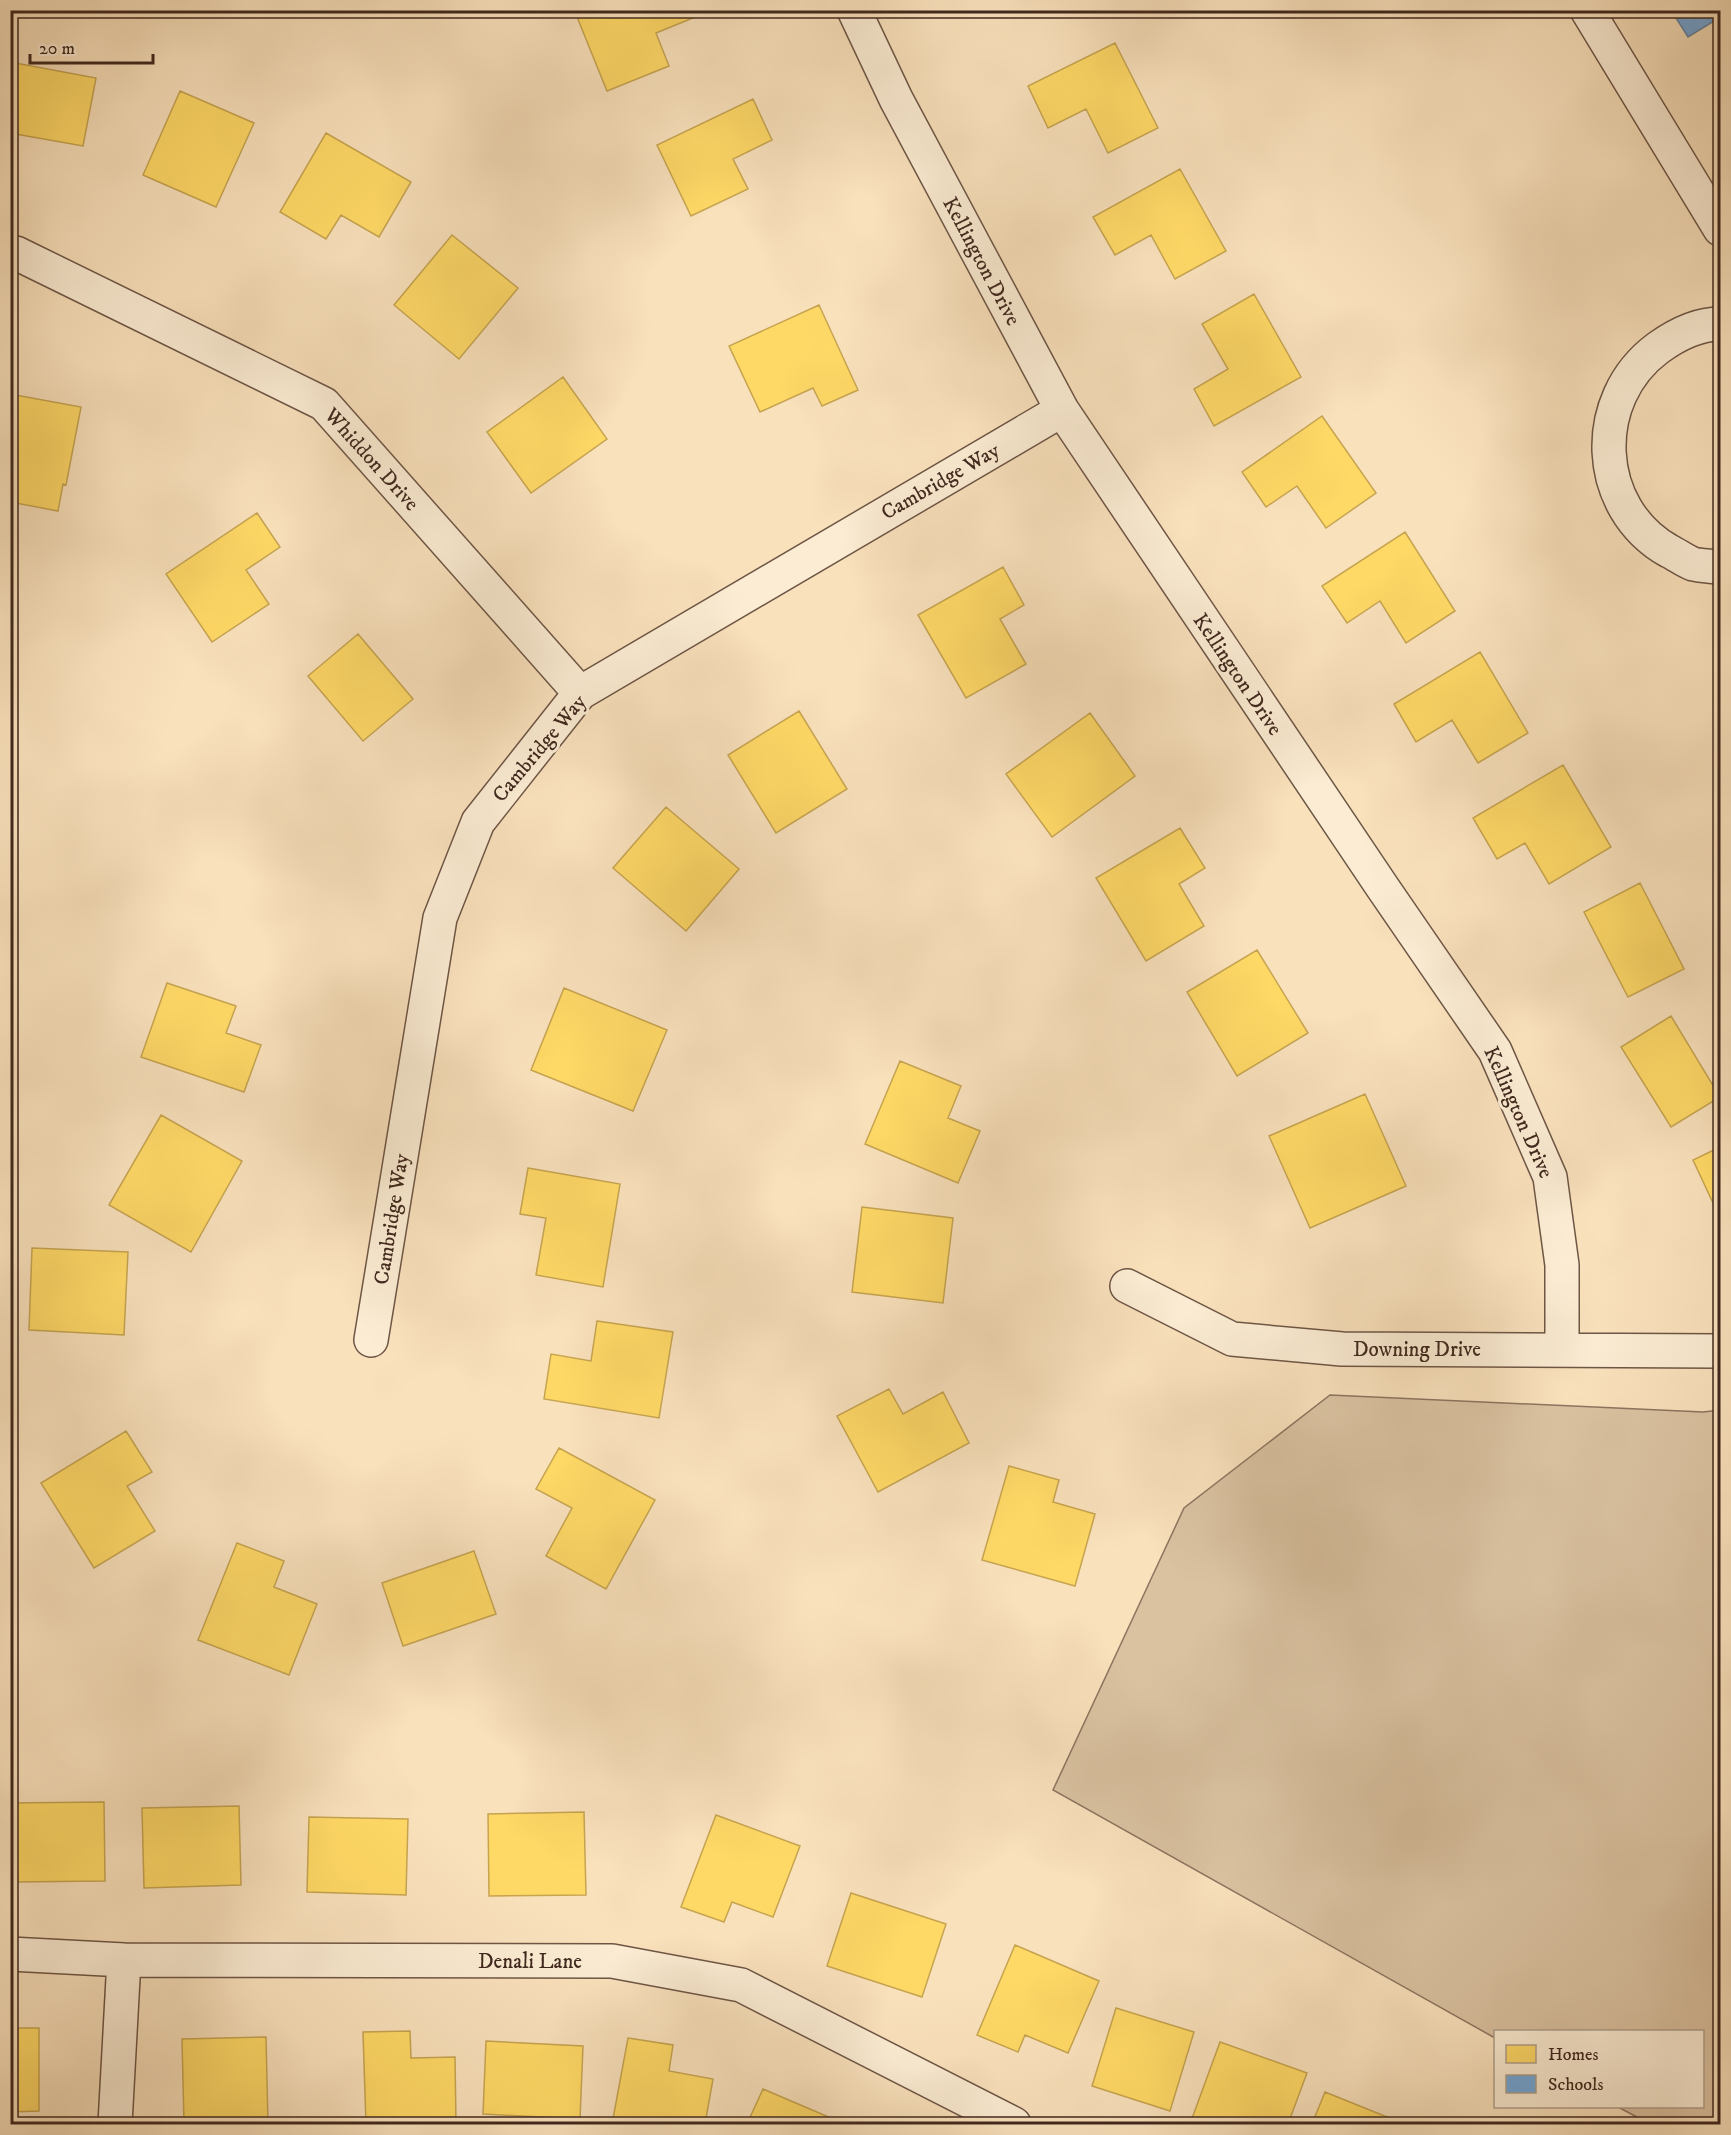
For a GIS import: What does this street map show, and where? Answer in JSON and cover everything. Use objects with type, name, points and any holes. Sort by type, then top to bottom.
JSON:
[{"type":"street","name":"Kellington Drive","points":[[854,10],[896,99],[1062,410],[1356,849],[1495,1051],[1550,1177],[1562,1265],[1562,1350]]},
{"type":"street","points":[[1587,10],[1720,229]]},
{"type":"street","name":"Whiddon Drive","points":[[10,253],[27,258],[324,404],[580,693]]},
{"type":"street","points":[[1720,324],[1675,335],[1643,359],[1619,393],[1608,433],[1611,475],[1627,513],[1656,543],[1692,564],[1720,568]]},
{"type":"street","name":"Cambridge Way","points":[[371,1340],[440,918],[478,822],[580,693],[1062,410]]},
{"type":"street","name":"Downing Drive","points":[[1127,1286],[1232,1339],[1342,1349],[1720,1351]]},
{"type":"street","name":"Denali Lane","points":[[10,1954],[124,1960],[612,1960],[741,1985],[1014,2124]]},
{"type":"street","points":[[115,2124],[124,1960]]},
{"type":"shaded area","points":[[1330,1395],[1703,1412],[1720,1410],[1720,2124],[1650,2124],[1620,2108],[1704,2108],[1704,2030],[1494,2030],[1494,2037],[1053,1790],[1184,1508]]},
{"type":"building: Homes","points":[[593,10],[710,11],[656,33],[669,66],[607,91],[577,17]]},
{"type":"building: Homes","points":[[1115,43],[1158,128],[1108,153],[1086,109],[1048,128],[1028,86]]},
{"type":"building: Homes","points":[[10,62],[96,78],[83,146],[10,133]]},
{"type":"building: Homes","points":[[180,91],[254,123],[216,207],[143,175]]},
{"type":"building: Homes","points":[[753,99],[772,140],[733,159],[748,189],[691,216],[657,145]]},
{"type":"building: Homes","points":[[326,133],[411,182],[379,237],[341,215],[326,239],[280,212]]},
{"type":"building: Homes","points":[[1180,169],[1226,251],[1175,279],[1151,235],[1115,255],[1093,217]]},
{"type":"building: Homes","points":[[452,235],[518,288],[459,359],[394,305]]},
{"type":"building: Homes","points":[[1254,294],[1301,377],[1214,426],[1194,389],[1228,369],[1202,324]]},
{"type":"building: Homes","points":[[819,305],[858,390],[822,406],[813,388],[760,412],[729,346]]},
{"type":"building: Homes","points":[[563,377],[607,439],[531,493],[487,432]]},
{"type":"building: Homes","points":[[10,394],[81,407],[66,485],[63,484],[58,511],[10,502]]},
{"type":"building: Homes","points":[[1322,416],[1376,493],[1326,528],[1297,486],[1266,507],[1242,472]]},
{"type":"building: Homes","points":[[257,513],[280,547],[246,570],[269,604],[212,642],[166,574]]},
{"type":"building: Homes","points":[[1405,532],[1455,611],[1406,643],[1380,601],[1347,623],[1322,586]]},
{"type":"building: Homes","points":[[1003,567],[1024,605],[1000,619],[1026,664],[966,698],[918,615]]},
{"type":"building: Homes","points":[[358,634],[413,699],[363,741],[308,676]]},
{"type":"building: Homes","points":[[1480,652],[1528,733],[1478,763],[1452,720],[1416,742],[1394,704]]},
{"type":"building: Homes","points":[[799,711],[847,789],[776,833],[728,755]]},
{"type":"building: Homes","points":[[1090,713],[1135,776],[1052,837],[1006,774]]},
{"type":"building: Homes","points":[[1563,765],[1611,847],[1549,884],[1525,843],[1497,859],[1473,818]]},
{"type":"building: Homes","points":[[666,807],[739,869],[686,931],[613,868]]},
{"type":"building: Homes","points":[[1180,828],[1205,868],[1179,884],[1204,926],[1146,961],[1096,878]]},
{"type":"building: Homes","points":[[1640,883],[1684,969],[1628,997],[1584,912]]},
{"type":"building: Homes","points":[[1257,950],[1308,1033],[1237,1076],[1187,992]]},
{"type":"building: Homes","points":[[167,983],[236,1006],[226,1033],[261,1045],[244,1092],[141,1057]]},
{"type":"building: Homes","points":[[564,988],[667,1030],[633,1111],[531,1070]]},
{"type":"building: Homes","points":[[1671,1016],[1720,1097],[1671,1127],[1621,1047]]},
{"type":"building: Homes","points":[[900,1061],[961,1086],[948,1118],[980,1131],[958,1183],[865,1144]]},
{"type":"building: Homes","points":[[1365,1094],[1406,1186],[1310,1228],[1269,1136]]},
{"type":"building: Homes","points":[[161,1115],[242,1161],[191,1252],[109,1205]]},
{"type":"building: Homes","points":[[1720,1147],[1720,1218],[1693,1160]]},
{"type":"building: Homes","points":[[528,1168],[620,1184],[603,1287],[536,1275],[546,1218],[520,1214]]},
{"type":"building: Homes","points":[[862,1207],[953,1218],[943,1303],[852,1292]]},
{"type":"building: Homes","points":[[32,1248],[128,1252],[124,1335],[29,1330]]},
{"type":"building: Homes","points":[[597,1321],[673,1332],[659,1418],[544,1399],[551,1354],[591,1361]]},
{"type":"building: Homes","points":[[889,1389],[903,1414],[943,1392],[969,1443],[878,1492],[837,1416]]},
{"type":"building: Homes","points":[[126,1431],[152,1472],[127,1486],[155,1531],[94,1568],[41,1483]]},
{"type":"building: Homes","points":[[559,1448],[655,1500],[606,1589],[546,1556],[572,1508],[536,1489]]},
{"type":"building: Homes","points":[[1009,1466],[1059,1480],[1053,1502],[1095,1514],[1075,1586],[982,1560]]},
{"type":"building: Homes","points":[[237,1543],[284,1561],[274,1587],[317,1604],[289,1675],[198,1640]]},
{"type":"building: Homes","points":[[474,1551],[496,1614],[403,1646],[382,1583]]},
{"type":"building: Homes","points":[[104,1802],[105,1881],[10,1882],[10,1803]]},
{"type":"building: Homes","points":[[239,1806],[241,1885],[144,1888],[142,1808]]},
{"type":"building: Homes","points":[[584,1812],[586,1895],[489,1896],[488,1814]]},
{"type":"building: Homes","points":[[716,1815],[800,1846],[773,1917],[732,1902],[724,1922],[681,1907]]},
{"type":"building: Homes","points":[[309,1817],[408,1819],[406,1895],[307,1892]]},
{"type":"building: Homes","points":[[851,1893],[946,1924],[922,1997],[827,1966]]},
{"type":"building: Homes","points":[[1015,1945],[1099,1981],[1068,2053],[1025,2035],[1018,2052],[977,2035]]},
{"type":"building: Homes","points":[[1116,2008],[1194,2032],[1170,2111],[1092,2086]]},
{"type":"building: Homes","points":[[10,2028],[39,2028],[39,2111],[10,2112]]},
{"type":"building: Homes","points":[[410,2031],[411,2058],[455,2057],[456,2124],[366,2124],[363,2032]]},
{"type":"building: Homes","points":[[266,2037],[268,2124],[184,2124],[182,2039]]},
{"type":"building: Homes","points":[[628,2038],[673,2045],[669,2071],[713,2079],[705,2124],[612,2124]]},
{"type":"building: Homes","points":[[486,2041],[583,2046],[580,2119],[483,2114]]},
{"type":"building: Homes","points":[[1220,2042],[1307,2073],[1288,2124],[1190,2124]]},
{"type":"building: Homes","points":[[763,2089],[845,2124],[747,2124]]},
{"type":"building: Homes","points":[[1325,2092],[1392,2119],[1390,2124],[1312,2124]]},
{"type":"building: Schools","points":[[1671,10],[1720,10],[1720,32],[1714,21],[1688,37]]}]
